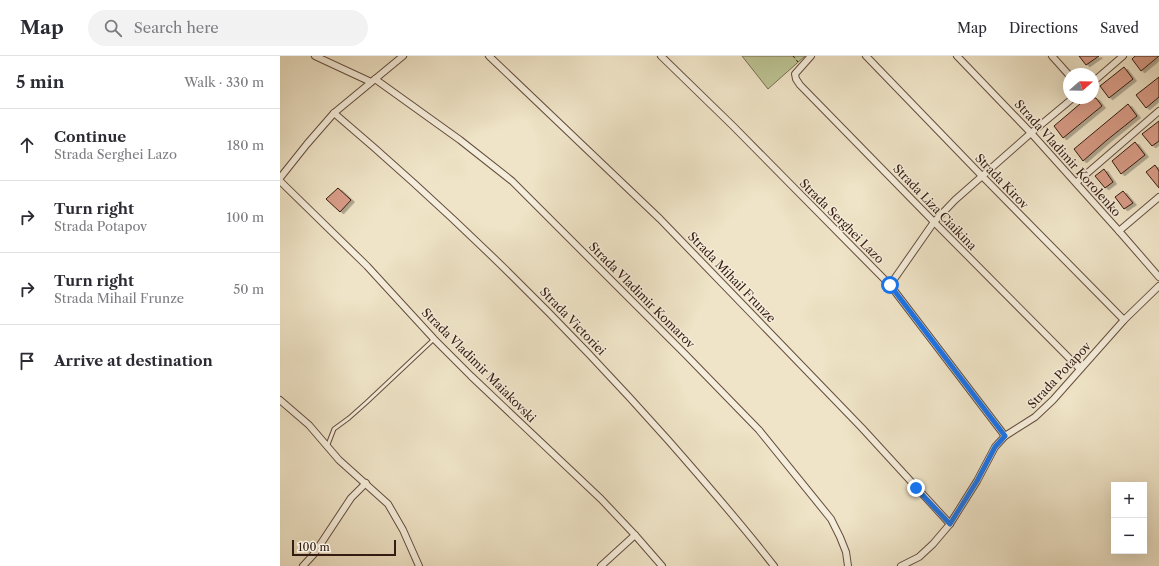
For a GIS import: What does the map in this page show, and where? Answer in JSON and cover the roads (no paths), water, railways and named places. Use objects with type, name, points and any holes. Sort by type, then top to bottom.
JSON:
[{"type":"street","name":"Strada Vladimir Komarov","points":[[315,56],[373,80],[460,140],[512,181],[696,364],[759,430],[831,519],[846,552],[848,566]]},
{"type":"street","points":[[280,179],[306,144],[334,113],[403,56]]},
{"type":"street","name":"Strada Mihail Frunze","points":[[489,56],[660,219],[862,428],[950,524]]},
{"type":"street","name":"Strada Serghei Lazo","points":[[661,56],[739,132],[890,285],[1005,436]]},
{"type":"street","name":"Strada Liza Ciaikina","points":[[811,56],[795,74],[800,85],[1080,369]]},
{"type":"street","name":"Strada Kirov","points":[[866,56],[1124,320]]},
{"type":"street","name":"Strada Vladimir Korolenko","points":[[957,56],[1032,133],[1077,182],[1159,277]]},
{"type":"street","points":[[1052,56],[1063,68]]},
{"type":"street","points":[[1099,77],[1123,56]]},
{"type":"street","points":[[890,285],[934,222],[955,200],[1066,104]]},
{"type":"street","points":[[1077,182],[1159,111]]},
{"type":"street","name":"Strada Victoriei","points":[[334,113],[431,198],[539,301],[621,386],[743,527],[774,566]]},
{"type":"street","name":"Strada Vladimir Maiakovski","points":[[280,179],[367,266],[471,376],[601,499],[662,566]]},
{"type":"street","points":[[1119,231],[1159,197]]},
{"type":"street","name":"Strada Potapov","points":[[901,566],[919,557],[950,524],[977,481],[995,447],[1005,436],[1040,413],[1054,400],[1124,320],[1159,286]]},
{"type":"street","points":[[280,400],[309,425],[339,460],[388,504],[403,530],[419,566]]},
{"type":"street","points":[[304,566],[314,554],[351,498],[366,483]]},
{"type":"street","points":[[601,566],[635,535]]},
{"type":"lane","points":[[327,447],[334,429],[362,406],[434,338]]}]
